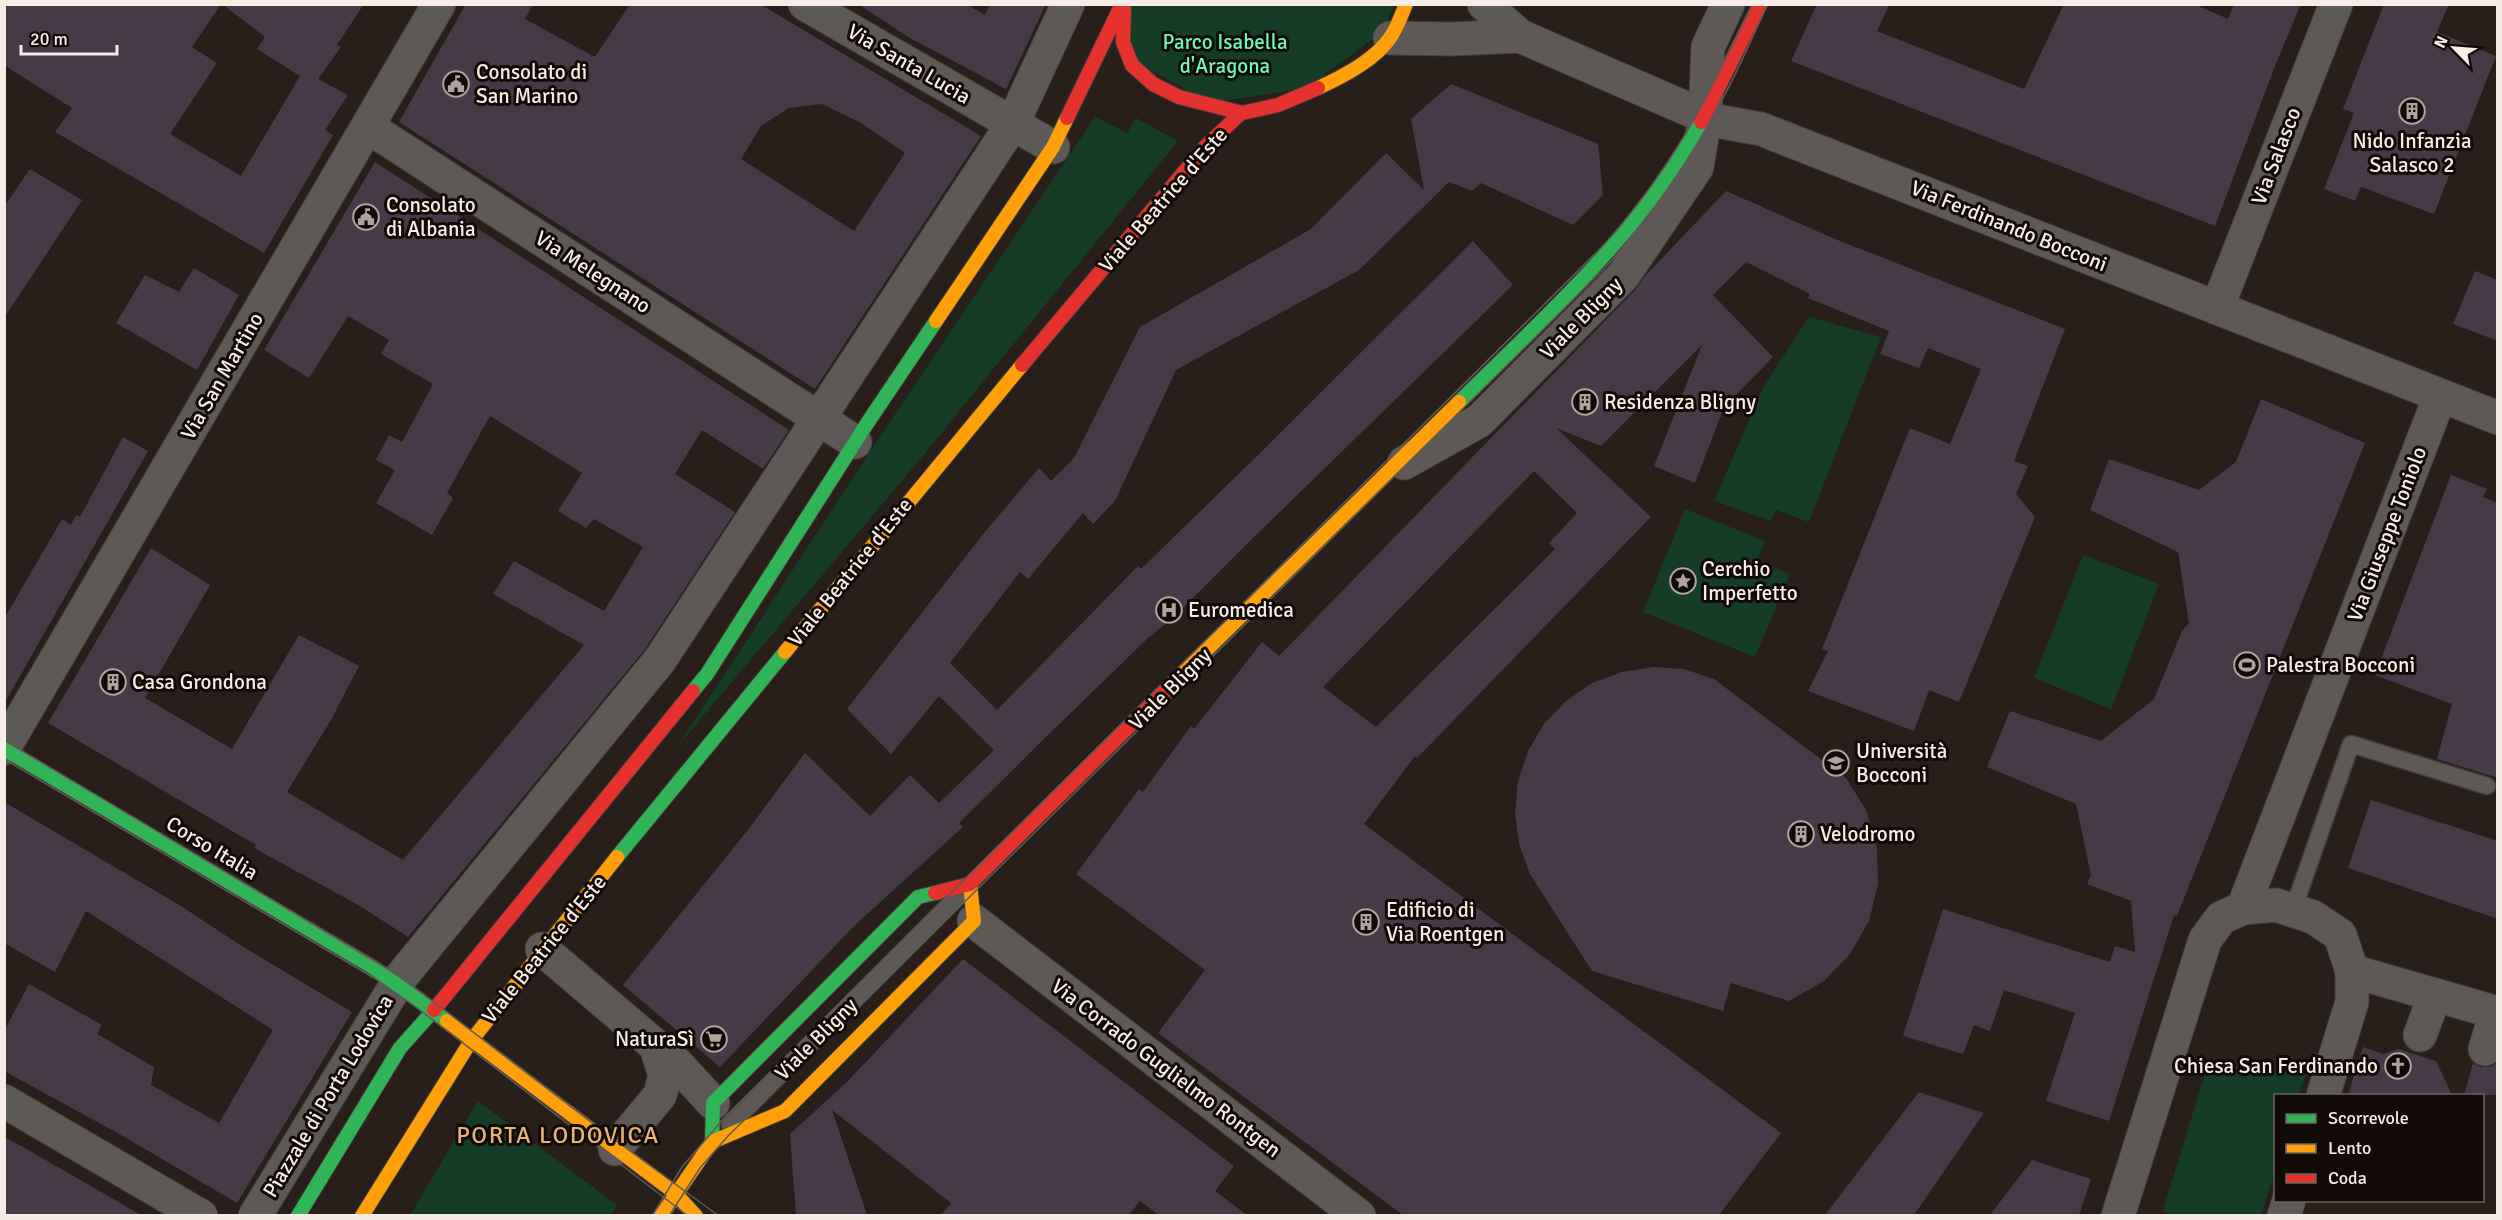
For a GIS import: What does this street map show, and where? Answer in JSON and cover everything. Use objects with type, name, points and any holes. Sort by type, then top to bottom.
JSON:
[{"type":"main road","points":[[1123,4],[1122,34],[1125,53],[1137,73],[1162,90],[1198,104],[1241,113],[1281,103],[1320,88],[1357,67],[1390,38],[1406,4]]},
{"type":"main road","points":[[432,1010],[706,674],[855,442],[1053,147],[1123,4]]},
{"type":"main road","name":"Viale Bligny","points":[[1706,117],[1725,82],[1760,4]]},
{"type":"main road","name":"Viale Beatrice d'Este","points":[[471,1041],[542,949],[930,474],[1206,147],[1241,113]]},
{"type":"main road","name":"Viale Bligny","points":[[713,1103],[918,897],[970,884],[1394,468]]},
{"type":"main road","name":"Corso Italia","points":[[4,749],[374,968],[396,984]]},
{"type":"main road","points":[[970,884],[974,921]]},
{"type":"main road","name":"Viale Bligny","points":[[712,1142],[785,1111],[974,921]]},
{"type":"main road","name":"Piazzale di Porta Lodovica","points":[[396,984],[675,1193],[696,1215]]},
{"type":"main road","name":"Piazzale di Porta Lodovica","points":[[298,1215],[400,1048],[432,1010]]},
{"type":"main road","points":[[362,1215],[471,1041]]},
{"type":"main road","points":[[661,1215],[712,1142],[713,1103]]},
{"type":"street","name":"Via San Martino","points":[[4,749],[439,4]]},
{"type":"street","name":"Via Santa Lucia","points":[[805,4],[1013,123]]},
{"type":"street","points":[[396,984],[660,660],[1013,123],[1068,4]]},
{"type":"street","name":"Via Ferdinando Bocconi","points":[[1484,4],[1520,36],[1706,117],[1761,129],[2498,418]]},
{"type":"street","name":"Viale Bligny","points":[[1394,468],[1479,421],[1623,276],[1697,167],[1706,117],[1708,47],[1728,4]]},
{"type":"street","name":"Via Salasco","points":[[2217,308],[2336,4]]},
{"type":"street","name":"Via Ferdinando Bocconi","points":[[1390,38],[1452,39],[1520,36]]},
{"type":"street","points":[[1013,123],[1053,147]]},
{"type":"street","name":"Via Melegnano","points":[[368,127],[818,418]]},
{"type":"street","name":"Via Giuseppe Toniolo","points":[[2243,908],[2440,396]]},
{"type":"street","points":[[818,418],[855,442]]},
{"type":"street","points":[[683,625],[721,651]]},
{"type":"street","points":[[2118,1215],[2205,940],[2221,918],[2243,908],[2277,905],[2313,917],[2340,936],[2352,971],[2352,1002],[2323,1094]]},
{"type":"street","name":"Via Corrado Guglielmo Rontgen","points":[[974,921],[1359,1215]]},
{"type":"street","points":[[542,949],[677,1064],[713,1103]]},
{"type":"street","points":[[2352,971],[2497,1013],[2485,1049]]},
{"type":"street","name":"Piazzale di Porta Lodovica","points":[[255,1215],[396,984]]},
{"type":"street","points":[[2420,1035],[2435,995]]},
{"type":"street","points":[[615,1149],[660,1095],[665,1075],[656,1047]]},
{"type":"street","points":[[4,1101],[201,1215]]},
{"type":"lane","points":[[2293,910],[2351,744],[2487,786]]},
{"type":"lane","name":"Viale Bligny","points":[[712,1142],[970,884]]},
{"type":"lane","points":[[675,1193],[711,1215]]},
{"type":"green space","name":"Parco Isabella d'Aragona","points":[[1129,5],[1394,5],[1382,32],[1307,88],[1210,103],[1133,60]]},
{"type":"green space","points":[[1095,117],[1127,133],[1136,118],[1178,141],[922,457],[677,747],[883,432]]},
{"type":"green space","points":[[1809,317],[1881,337],[1809,522],[1776,510],[1771,521],[1714,501],[1764,386]]},
{"type":"green space","points":[[1685,509],[1765,541],[1757,561],[1790,574],[1755,657],[1643,612]]},
{"type":"green space","points":[[2083,555],[2159,584],[2111,709],[2034,678]]},
{"type":"green space","points":[[2208,1064],[2306,1074],[2299,1094],[2274,1094],[2274,1174],[2261,1215],[2172,1215],[2163,1210]]},
{"type":"green space","points":[[478,1101],[617,1205],[611,1215],[410,1215]]},
{"type":"building","points":[[4,4],[221,4],[192,47],[217,63],[170,134],[241,176],[300,76],[257,49],[265,37],[222,4],[364,4],[337,45],[341,47],[318,79],[348,95],[325,130],[333,135],[264,253],[55,132],[72,108],[4,65]]},
{"type":"building","points":[[466,4],[533,4],[525,19],[595,57],[630,4],[760,4],[981,136],[815,389],[399,122]],"holes":[[[822,104],[861,123],[905,153],[854,231],[741,159],[761,126],[789,108]]]},
{"type":"building","points":[[858,4],[966,4],[985,15],[990,4],[1046,4],[1006,89],[910,38]]},
{"type":"building","points":[[1817,4],[1890,4],[1877,31],[2024,89],[2064,4],[2194,4],[2228,19],[2234,4],[2301,4],[2275,66],[2215,226],[1791,61]]},
{"type":"building","name":"Nido Infanzia Salasco 2","points":[[2384,4],[2449,4],[2437,32],[2496,56],[2434,214],[2361,187],[2355,201],[2324,189],[2354,113],[2343,109]]},
{"type":"building","points":[[1451,84],[1598,144],[1603,195],[1573,225],[1481,183],[1472,191],[1449,182],[1359,270],[1176,370],[1115,501],[1093,524],[1083,513],[1028,579],[1020,572],[950,663],[997,710],[1138,566],[1141,569],[1473,241],[1513,285],[1174,617],[1148,638],[1047,736],[959,823],[963,827],[854,926],[720,1067],[623,985],[747,831],[805,753],[870,816],[910,775],[939,803],[994,750],[939,696],[891,754],[847,709],[984,533],[1039,468],[1051,481],[1074,458],[1140,327],[1311,229],[1386,153],[1424,190],[1411,119]]},
{"type":"building","points":[[375,162],[789,430],[763,469],[702,430],[675,474],[735,512],[645,649],[408,937],[360,906],[254,848],[256,845],[48,723],[151,548],[210,585],[145,698],[232,749],[299,635],[359,666],[331,720],[287,792],[403,860],[584,645],[493,594],[514,561],[604,611],[643,547],[594,519],[586,528],[558,511],[582,473],[490,416],[447,493],[453,498],[432,535],[376,503],[395,470],[376,460],[389,435],[402,442],[433,384],[381,354],[389,340],[348,316],[309,378],[264,350]]},
{"type":"building","points":[[30,169],[82,200],[4,318],[4,207]]},
{"type":"building","points":[[1726,191],[1835,239],[2065,329],[2014,461],[2028,466],[2016,494],[2035,517],[1959,702],[1929,690],[1914,731],[1808,691],[1828,651],[1822,649],[1910,428],[1950,444],[1981,369],[1928,348],[1919,368],[1880,354],[1889,331],[1808,298],[1810,294],[1746,262],[1713,295],[1773,357],[1724,407],[1695,483],[1654,466],[1702,345],[1601,446],[1556,428],[1651,517],[1417,758],[1415,756],[1364,824],[1781,1133],[1719,1215],[1403,1215],[1158,1033],[1205,970],[1076,874],[1139,789],[1143,792],[1191,726],[1194,729],[1262,642],[1279,656],[1636,289],[1645,276]],"holes":[[[1534,471],[1577,513],[1549,543],[1555,549],[1376,727],[1323,687]]]},
{"type":"building","points":[[194,268],[239,295],[197,370],[116,323],[145,275],[179,292]]},
{"type":"building","points":[[2475,271],[2498,280],[2498,341],[2453,324]]},
{"type":"building","points":[[2261,399],[2365,443],[2177,916],[2174,915],[2109,1121],[2046,1101],[2075,1013],[2004,990],[1990,1031],[1974,1025],[1963,1054],[1903,1036],[1943,909],[2110,962],[2115,946],[2135,952],[2131,901],[2087,884],[2091,875],[2076,804],[1987,767],[2010,711],[2101,741],[2154,699],[2182,631],[2189,623],[2178,552],[2090,510],[2109,459],[2199,490],[2236,462]]},
{"type":"building","points":[[123,437],[148,451],[4,704],[4,619],[62,519],[71,525],[76,515],[80,517]]},
{"type":"building","points":[[2451,475],[2487,489],[2483,497],[2498,503],[2498,778],[2437,759],[2452,704],[2375,675]]},
{"type":"building","name":"Velodromo","points":[[1653,667],[1684,669],[1714,679],[1846,778],[1866,810],[1877,847],[1878,884],[1869,921],[1850,954],[1824,981],[1789,1001],[1731,983],[1723,1011],[1592,971],[1530,874],[1519,844],[1515,813],[1518,781],[1528,751],[1544,724],[1566,701],[1592,683],[1622,672]]},
{"type":"building","points":[[2371,800],[2498,841],[2498,919],[2348,868]]},
{"type":"building","points":[[4,802],[181,906],[237,943],[352,1012],[237,1203],[121,1135],[4,1071],[4,1031],[29,984],[102,1025],[97,1034],[154,1067],[151,1085],[219,1123],[273,1030],[86,911],[55,972],[4,943]]},
{"type":"building","points":[[963,959],[1234,1166],[1215,1191],[1247,1215],[1159,1215],[1140,1201],[1129,1215],[941,1215],[951,1203],[832,1110],[867,1215],[796,1215],[790,1134],[847,1082]]},
{"type":"building","name":"Chiesa San Ferdinando","points":[[2363,1047],[2383,1054],[2398,1049],[2436,1061],[2452,1094],[2348,1094]]},
{"type":"building","points":[[2473,1063],[2480,1067],[2489,1067],[2498,1063],[2498,1095],[2464,1094]]},
{"type":"building","points":[[1919,1092],[1984,1113],[1914,1215],[1825,1215]]},
{"type":"building","points":[[4,1137],[23,1147],[141,1215],[4,1215]]},
{"type":"building","points":[[2032,1160],[2091,1179],[2079,1215],[1990,1215]]},
{"type":"tram line","points":[[652,1216],[682,1167],[725,1117],[1602,247],[1649,190],[1687,132],[1721,70],[1753,4]]},
{"type":"tram line","points":[[669,1216],[700,1168],[728,1136],[1603,270],[1654,208],[1698,142],[1730,85],[1768,4]]},
{"type":"tram line","points":[[4,740],[401,977],[604,1132],[719,1216]]},
{"type":"tram line","points":[[4,759],[374,978],[416,1007],[688,1216]]},
{"type":"traffic: fast","points":[[1459,402],[1559,304],[1621,236],[1676,163],[1701,122]]},
{"type":"traffic: fast","points":[[693,691],[707,674],[868,422],[936,321]]},
{"type":"traffic: fast","points":[[617,857],[785,652]]},
{"type":"traffic: fast","points":[[4,749],[374,968],[447,1021]]},
{"type":"traffic: fast","points":[[712,1142],[713,1103],[918,897],[935,893]]},
{"type":"traffic: fast","points":[[298,1216],[400,1048],[434,1010]]},
{"type":"traffic: slow","points":[[1318,88],[1349,72],[1378,52],[1392,35],[1406,4]]},
{"type":"traffic: slow","points":[[936,321],[1053,147],[1067,118]]},
{"type":"traffic: slow","points":[[785,652],[1022,365]]},
{"type":"traffic: slow","points":[[1176,680],[1459,402]]},
{"type":"traffic: slow","points":[[362,1216],[471,1041],[617,857]]},
{"type":"traffic: slow","points":[[661,1216],[712,1142],[785,1111],[974,921],[970,884]]},
{"type":"traffic: slow","points":[[447,1021],[675,1193],[696,1216]]},
{"type":"traffic: jam","points":[[1067,118],[1122,4]]},
{"type":"traffic: jam","points":[[1701,122],[1760,4]]},
{"type":"traffic: jam","points":[[1124,8],[1123,42],[1132,65],[1153,84],[1179,97],[1242,113],[1278,105],[1318,88]]},
{"type":"traffic: jam","points":[[1022,365],[1206,146],[1241,113]]},
{"type":"traffic: jam","points":[[935,893],[970,884],[1176,680]]},
{"type":"traffic: jam","points":[[434,1010],[693,691]]},
{"type":"place","name":"Consolato di San Marino","points":[[456,84]]},
{"type":"place","name":"Nido Infanzia Salasco 2","points":[[2412,111]]},
{"type":"place","name":"Consolato di Albania","points":[[366,217]]},
{"type":"place","name":"Residenza Bligny","points":[[1585,402]]},
{"type":"place","name":"Cerchio Imperfetto","points":[[1683,581]]},
{"type":"place","name":"Euromedica","points":[[1169,610]]},
{"type":"place","name":"Palestra Bocconi","points":[[2247,665]]},
{"type":"place","name":"Casa Grondona","points":[[113,682]]},
{"type":"place","name":"Università Bocconi","points":[[1836,763]]},
{"type":"place","name":"Velodromo","points":[[1801,834]]},
{"type":"place","name":"Edificio di Via Roentgen","points":[[1366,922]]},
{"type":"place","name":"NaturaSì","points":[[714,1039]]},
{"type":"place","name":"Chiesa San Ferdinando","points":[[2398,1066]]},
{"type":"district","name":"PORTA LODOVICA","points":[[558,1135]]}]
